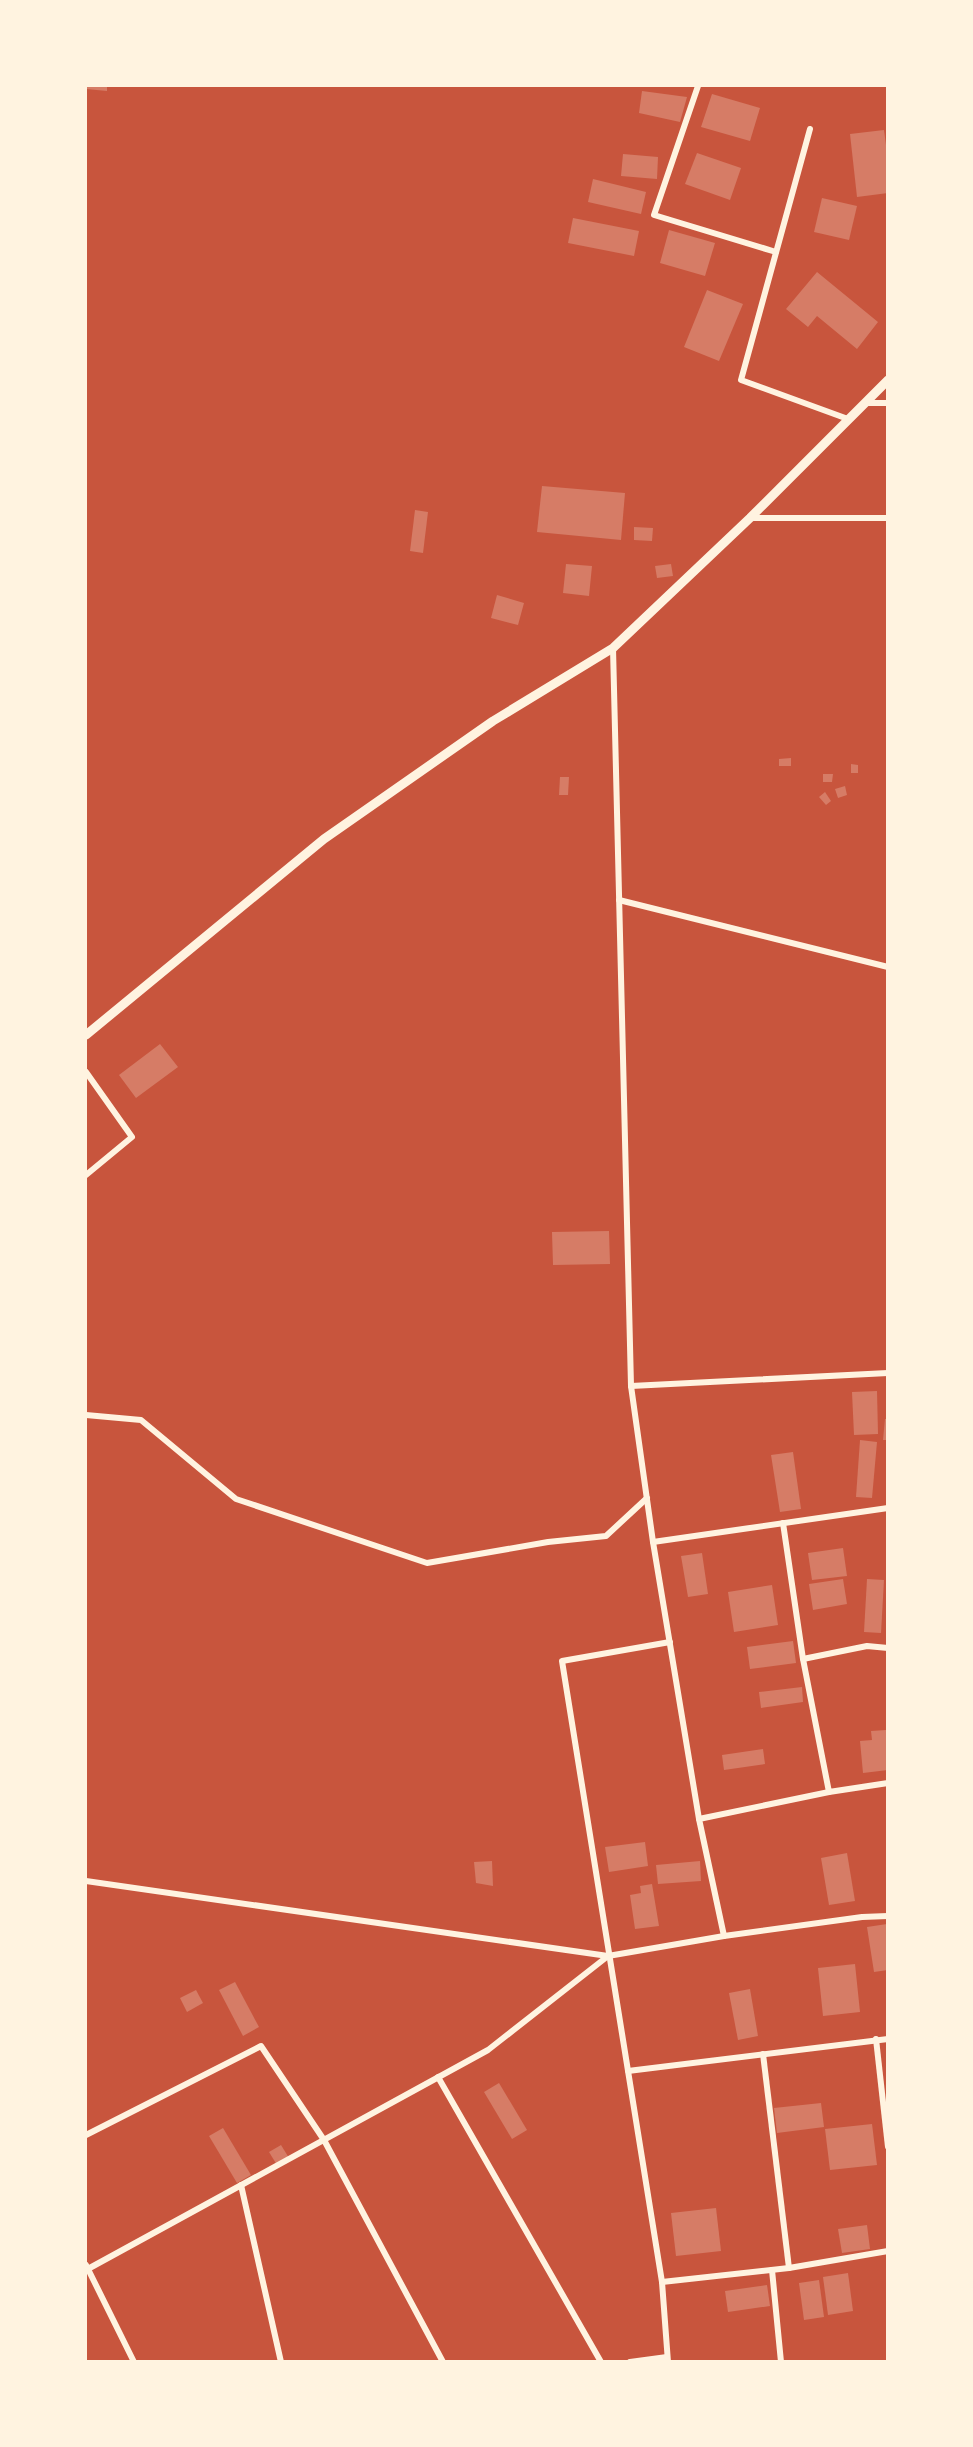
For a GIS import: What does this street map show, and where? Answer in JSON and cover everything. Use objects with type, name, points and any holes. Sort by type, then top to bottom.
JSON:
[{"type":"street","points":[[698,86],[654,215],[776,252]]},
{"type":"street","points":[[810,129],[741,380],[848,418]]},
{"type":"street","points":[[86,1035],[324,839],[493,721],[613,648],[750,518],[888,380]]},
{"type":"street","points":[[865,403],[888,404]]},
{"type":"street","points":[[750,518],[888,518]]},
{"type":"street","points":[[613,648],[631,1386],[653,1542],[699,1819],[724,1936]]},
{"type":"street","points":[[619,900],[888,967]]},
{"type":"street","points":[[86,1072],[132,1137],[86,1174]]},
{"type":"street","points":[[631,1386],[888,1373]]},
{"type":"street","points":[[86,1414],[141,1420],[236,1499],[427,1563],[548,1542],[606,1536],[647,1498]]},
{"type":"street","points":[[653,1542],[888,1508]]},
{"type":"street","points":[[783,1523],[803,1659],[829,1792]]},
{"type":"street","points":[[630,2361],[668,2359],[662,2282],[561,1661],[670,1642]]},
{"type":"street","points":[[803,1659],[867,1646],[888,1647]]},
{"type":"street","points":[[699,1819],[829,1792],[888,1783]]},
{"type":"street","points":[[86,1881],[608,1956],[724,1936],[862,1917],[888,1916]]},
{"type":"street","points":[[134,2361],[86,2268],[488,2050],[608,1956]]},
{"type":"street","points":[[876,2039],[888,2147]]},
{"type":"street","points":[[628,2071],[888,2039]]},
{"type":"street","points":[[86,2135],[261,2046],[324,2140],[443,2361]]},
{"type":"street","points":[[763,2054],[789,2268]]},
{"type":"street","points":[[438,2077],[601,2361]]},
{"type":"street","points":[[241,2185],[281,2361]]},
{"type":"street","points":[[662,2282],[789,2268],[888,2251]]},
{"type":"street","points":[[772,2270],[781,2361]]},
{"type":"building","points":[[86,86],[107,86],[107,91],[86,89]]},
{"type":"building","points":[[642,91],[687,97],[680,122],[639,113]]},
{"type":"building","points":[[712,94],[760,108],[750,141],[701,127]]},
{"type":"building","points":[[884,130],[888,160],[888,193],[857,197],[850,134]]},
{"type":"building","points":[[697,153],[741,168],[730,200],[685,184]]},
{"type":"building","points":[[623,154],[658,157],[657,179],[621,176]]},
{"type":"building","points":[[593,179],[646,192],[641,214],[588,202]]},
{"type":"building","points":[[822,198],[857,206],[849,240],[814,232]]},
{"type":"building","points":[[573,218],[639,231],[634,256],[568,243]]},
{"type":"building","points":[[669,230],[715,243],[705,276],[660,263]]},
{"type":"building","points":[[817,272],[878,322],[857,349],[817,316],[808,327],[786,309]]},
{"type":"building","points":[[707,290],[743,304],[719,361],[684,347]]},
{"type":"building","points":[[542,486],[625,493],[621,540],[537,532]]},
{"type":"building","points":[[415,510],[428,512],[423,553],[410,551]]},
{"type":"building","points":[[634,527],[653,528],[652,541],[634,540]]},
{"type":"building","points":[[566,564],[592,566],[589,596],[563,593]]},
{"type":"building","points":[[671,564],[673,576],[657,578],[655,566]]},
{"type":"building","points":[[497,595],[524,603],[518,625],[491,618]]},
{"type":"building","points":[[791,758],[791,766],[779,766],[779,759]]},
{"type":"building","points":[[851,764],[858,765],[858,773],[851,773]]},
{"type":"building","points":[[823,774],[833,774],[832,782],[823,782]]},
{"type":"building","points":[[560,777],[569,777],[568,795],[559,795]]},
{"type":"building","points":[[845,786],[847,795],[838,798],[835,789]]},
{"type":"building","points":[[825,792],[831,801],[826,805],[819,797]]},
{"type":"building","points":[[160,1044],[178,1067],[136,1098],[119,1075]]},
{"type":"building","points":[[609,1231],[610,1264],[553,1265],[552,1232]]},
{"type":"building","points":[[877,1391],[878,1434],[854,1435],[852,1392]]},
{"type":"building","points":[[885,1419],[888,1419],[888,1440],[883,1440]]},
{"type":"building","points":[[860,1440],[877,1442],[872,1498],[856,1497]]},
{"type":"building","points":[[793,1452],[801,1509],[780,1512],[771,1455]]},
{"type":"building","points":[[843,1548],[847,1576],[812,1580],[808,1553]]},
{"type":"building","points":[[702,1553],[708,1594],[688,1597],[681,1556]]},
{"type":"building","points":[[843,1579],[847,1604],[813,1610],[809,1584]]},
{"type":"building","points":[[867,1579],[884,1580],[881,1633],[864,1632]]},
{"type":"building","points":[[772,1585],[778,1625],[734,1632],[728,1592]]},
{"type":"building","points":[[793,1641],[796,1663],[750,1669],[747,1647]]},
{"type":"building","points":[[802,1687],[803,1702],[761,1708],[759,1692]]},
{"type":"building","points":[[886,1730],[888,1770],[863,1773],[860,1741],[872,1740],[871,1731]]},
{"type":"building","points":[[763,1749],[765,1764],[724,1770],[722,1755]]},
{"type":"building","points":[[645,1842],[648,1866],[609,1872],[605,1847]]},
{"type":"building","points":[[847,1853],[855,1901],[829,1905],[821,1858]]},
{"type":"building","points":[[492,1861],[493,1886],[476,1883],[474,1862]]},
{"type":"building","points":[[700,1861],[701,1881],[658,1884],[656,1865]]},
{"type":"building","points":[[652,1884],[659,1926],[635,1929],[630,1895],[641,1893],[640,1886]]},
{"type":"building","points":[[887,1924],[888,1970],[874,1972],[867,1927]]},
{"type":"building","points":[[855,1964],[860,2012],[823,2016],[818,1968]]},
{"type":"building","points":[[235,1982],[259,2027],[243,2036],[219,1990]]},
{"type":"building","points":[[750,1989],[758,2036],[738,2040],[729,1993]]},
{"type":"building","points":[[196,1990],[203,2003],[187,2012],[180,1998]]},
{"type":"building","points":[[499,2083],[527,2130],[512,2139],[484,2092]]},
{"type":"building","points":[[821,2103],[824,2127],[777,2133],[774,2108]]},
{"type":"building","points":[[872,2124],[877,2165],[830,2170],[825,2129]]},
{"type":"building","points":[[223,2128],[251,2175],[237,2183],[209,2136]]},
{"type":"building","points":[[281,2145],[289,2158],[277,2165],[269,2152]]},
{"type":"building","points":[[716,2208],[721,2251],[676,2256],[671,2213]]},
{"type":"building","points":[[867,2225],[870,2249],[842,2253],[838,2229]]},
{"type":"building","points":[[848,2273],[853,2311],[828,2315],[823,2277]]},
{"type":"building","points":[[819,2280],[824,2317],[804,2320],[799,2283]]},
{"type":"building","points":[[767,2285],[770,2306],[728,2312],[725,2291]]}]
